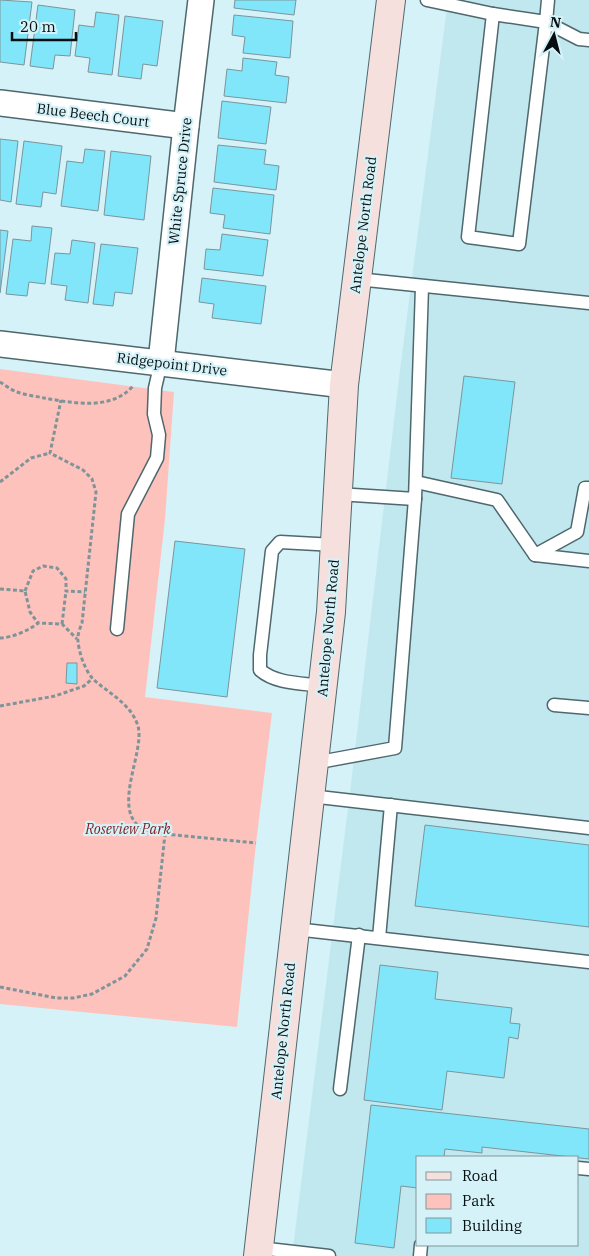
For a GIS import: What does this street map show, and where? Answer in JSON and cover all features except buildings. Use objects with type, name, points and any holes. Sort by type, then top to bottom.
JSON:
[{"type":"main road","name":"Antelope North Road","points":[[259,1252],[331,612],[344,385],[391,0]]},
{"type":"street","name":"White Spruce Drive","points":[[161,362],[201,0]]},
{"type":"street","name":"Blue Beech Court","points":[[0,103],[186,126]]},
{"type":"street","name":"Ridgepoint Drive","points":[[0,344],[344,385]]},
{"type":"lane","points":[[427,0],[493,14],[546,22],[580,38],[589,40]]},
{"type":"lane","points":[[493,14],[468,237],[519,244],[548,0]]},
{"type":"lane","points":[[357,279],[589,303]]},
{"type":"lane","points":[[314,763],[395,748],[416,482],[422,287]]},
{"type":"lane","points":[[117,629],[128,514],[158,458],[160,435],[154,414],[155,388],[161,362]]},
{"type":"lane","points":[[416,482],[497,500],[535,555],[589,561]]},
{"type":"lane","points":[[535,555],[577,532],[585,488],[589,488]]},
{"type":"lane","points":[[338,494],[415,499]]},
{"type":"lane","points":[[323,686],[276,679],[268,676],[260,670],[260,655],[272,551],[280,542],[335,545]]},
{"type":"lane","points":[[554,705],[589,708]]},
{"type":"lane","points":[[310,796],[589,828]]},
{"type":"lane","points":[[379,938],[391,806]]},
{"type":"lane","points":[[295,929],[589,962]]},
{"type":"lane","points":[[340,1089],[359,935]]},
{"type":"lane","points":[[259,1252],[329,1256]]},
{"type":"path","points":[[0,382],[16,392],[87,404],[102,403],[126,394],[133,386]]},
{"type":"path","points":[[50,453],[61,400]]},
{"type":"path","points":[[0,482],[30,458],[50,453],[82,470],[92,480],[96,492],[96,504],[82,623],[77,640]]},
{"type":"path","points":[[38,623],[30,612],[25,591],[34,571],[43,566],[57,568],[66,579],[62,624]]},
{"type":"path","points":[[0,589],[25,591]]},
{"type":"path","points":[[66,591],[85,592]]},
{"type":"path","points":[[0,638],[31,629],[38,623],[62,624],[77,640],[83,662],[92,678],[118,697],[127,707],[138,727],[130,789],[130,805],[133,819],[140,827],[165,834],[256,843]]},
{"type":"path","points":[[0,706],[54,696],[84,686],[92,678]]},
{"type":"path","points":[[0,987],[56,998],[73,998],[92,994],[125,976],[147,949],[156,918],[165,834]]},
{"type":"shaded area","points":[[448,0],[589,0],[589,1256],[292,1256],[400,370]]},
{"type":"green space","name":"Roseview Park","points":[[0,369],[174,392],[165,519],[145,697],[272,713],[256,843],[237,1027],[0,1004]]}]
